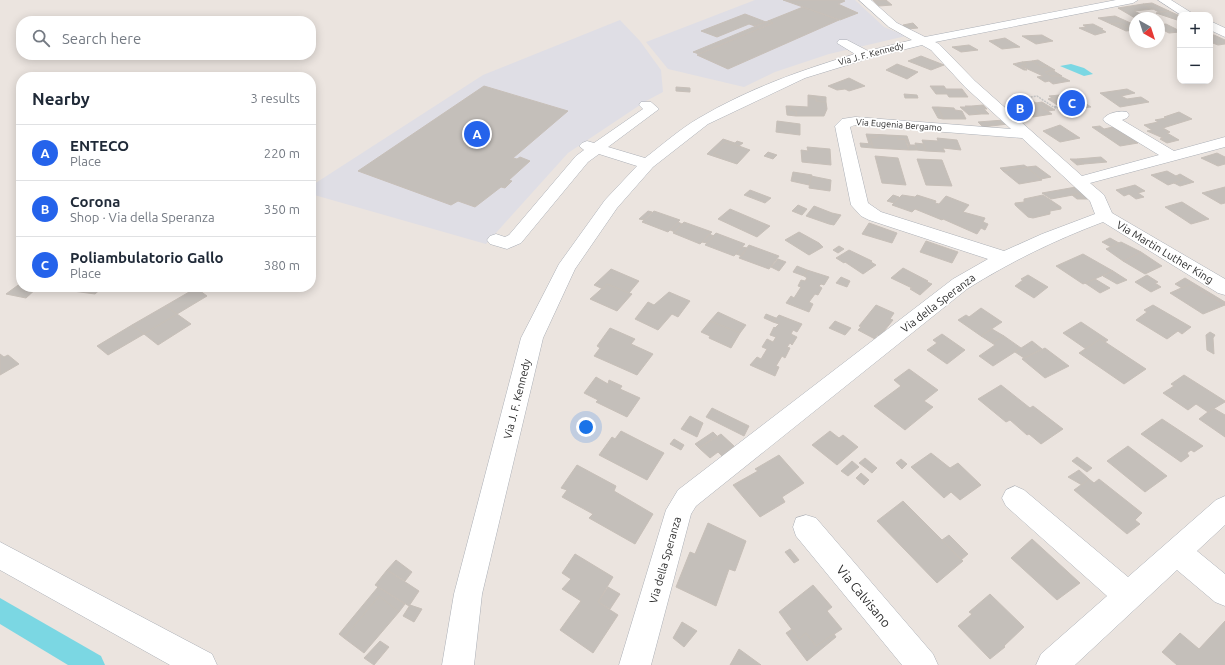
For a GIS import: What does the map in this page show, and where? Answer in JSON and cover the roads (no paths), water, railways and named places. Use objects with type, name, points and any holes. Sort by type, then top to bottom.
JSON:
[{"type":"street","points":[[864,0],[893,25],[935,47],[987,100],[1080,181],[1098,199],[1105,216]]},
{"type":"street","points":[[1153,0],[1166,3],[1183,12]]},
{"type":"street","name":"Via J. F. Kennedy","points":[[458,665],[468,594],[532,338],[566,268],[611,204],[647,164],[703,121],[800,75],[866,55],[924,41],[1048,18],[1125,1]]},
{"type":"street","points":[[1213,27],[1225,33]]},
{"type":"street","points":[[843,42],[866,55]]},
{"type":"street","points":[[496,240],[507,243],[515,239],[582,159],[589,147],[652,109],[652,107],[646,105]]},
{"type":"street","points":[[1122,115],[1110,119],[1172,157]]},
{"type":"street","name":"Via Eugenia Bergamo","points":[[1004,258],[875,216],[863,209],[860,205],[842,126],[847,122],[855,121],[989,133],[1026,134]]},
{"type":"street","points":[[1080,181],[1221,146]]},
{"type":"street","points":[[589,147],[647,164]]},
{"type":"street","name":"Via della Speranza","points":[[635,665],[679,510],[687,498],[960,284],[1004,258],[1105,216]]},
{"type":"street","name":"Via Martin Luther King","points":[[1105,216],[1225,288]]},
{"type":"street","points":[[1015,498],[1128,596]]},
{"type":"street","points":[[1052,665],[1225,508]]},
{"type":"street","name":"Via Calvisano","points":[[806,527],[922,665]]},
{"type":"street","points":[[1177,552],[1225,592]]},
{"type":"street","points":[[0,555],[201,665]]},
{"type":"water","points":[[1071,64],[1084,68],[1093,74],[1084,76],[1060,66]]},
{"type":"waterway","points":[[0,610],[92,665]]},
{"type":"place","name":"Poliambulatorio Gallo","points":[[1072,103]]},
{"type":"place","name":"Corona","points":[[1020,108]]},
{"type":"place","name":"ENTECO","points":[[477,134]]}]
